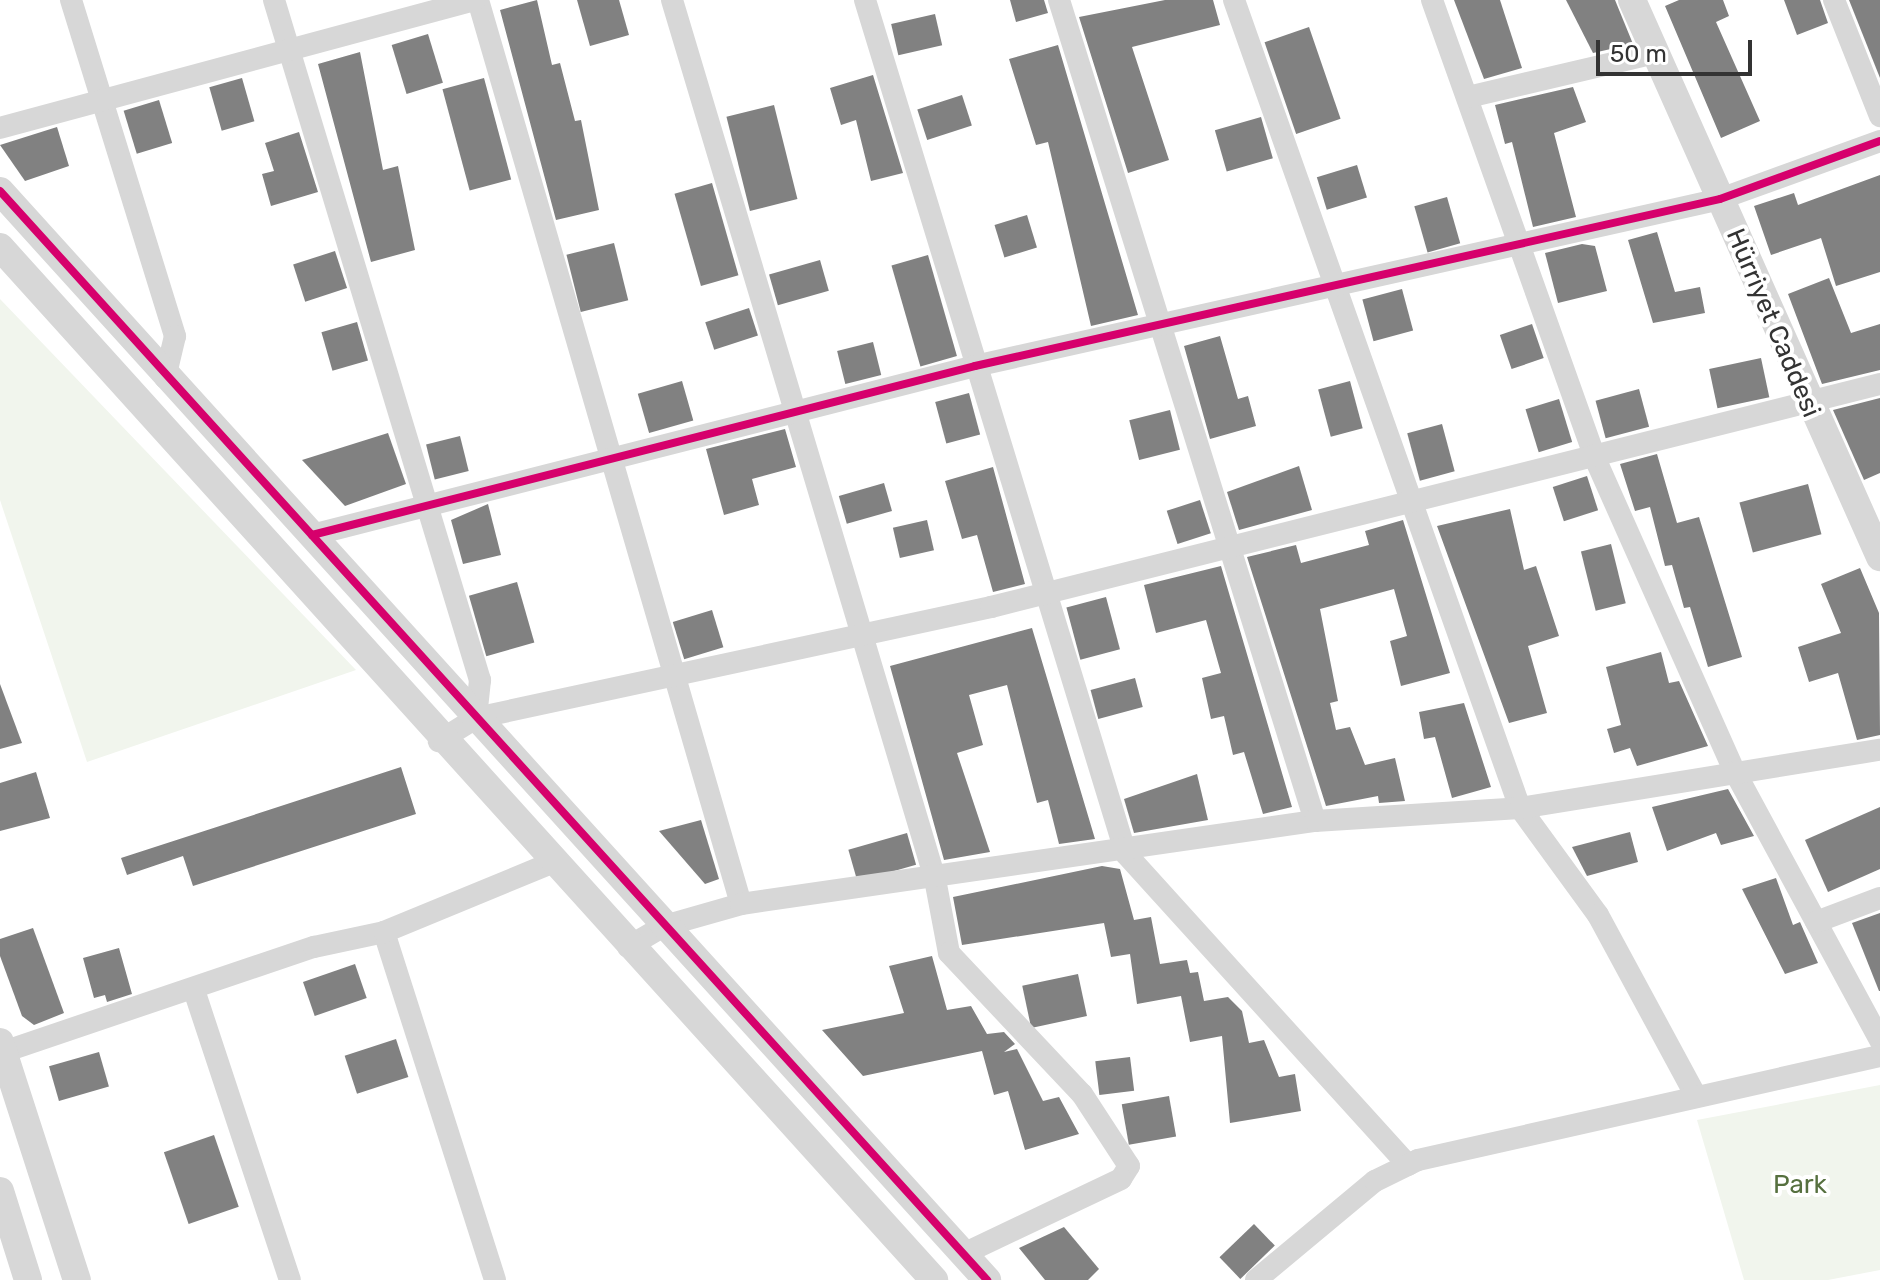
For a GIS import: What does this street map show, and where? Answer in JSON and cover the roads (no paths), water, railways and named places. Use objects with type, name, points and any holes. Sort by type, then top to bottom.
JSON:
[{"type":"street","points":[[71,0],[175,336],[165,378]]},
{"type":"street","points":[[274,0],[480,680],[476,718]]},
{"type":"street","points":[[0,128],[476,0],[607,454],[679,677],[741,904]]},
{"type":"street","points":[[672,0],[858,634],[935,879],[949,953],[1082,1094],[1129,1166],[1121,1179],[963,1254]]},
{"type":"street","points":[[865,0],[1126,854],[1408,1165]]},
{"type":"street","points":[[1059,0],[1161,324],[1225,544],[1315,821]]},
{"type":"street","points":[[1234,0],[1520,808],[1598,915],[1696,1096]]},
{"type":"street","points":[[1432,0],[1522,245],[1594,456],[1735,772],[1880,1040]]},
{"type":"street","name":"Hürriyet Caddesi","points":[[1632,0],[1807,403],[1880,557]]},
{"type":"street","points":[[1834,0],[1880,116]]},
{"type":"street","points":[[1468,97],[1655,53]]},
{"type":"street","points":[[312,535],[426,500],[607,454],[796,415],[975,366],[1334,288],[1720,199],[1880,141]]},
{"type":"street","points":[[0,191],[165,378],[312,535],[987,1280]]},
{"type":"street","points":[[0,247],[439,741],[934,1280]]},
{"type":"street","points":[[439,741],[476,718],[679,677],[1045,592],[1410,497],[1594,456],[1880,384]]},
{"type":"street","points":[[628,947],[664,926],[741,904],[1126,854],[1315,821],[1520,808],[1880,750]]},
{"type":"street","points":[[77,1280],[2,1047],[194,990],[314,947],[384,932],[551,863]]},
{"type":"street","points":[[1816,922],[1880,898]]},
{"type":"street","points":[[384,932],[495,1280]]},
{"type":"street","points":[[194,990],[290,1280]]},
{"type":"street","points":[[1256,1280],[1375,1181],[1408,1165],[1696,1096],[1880,1056]]},
{"type":"street","points":[[0,1191],[28,1280]]},
{"type":"park label","name":"Park","points":[[1800,1185]]}]
